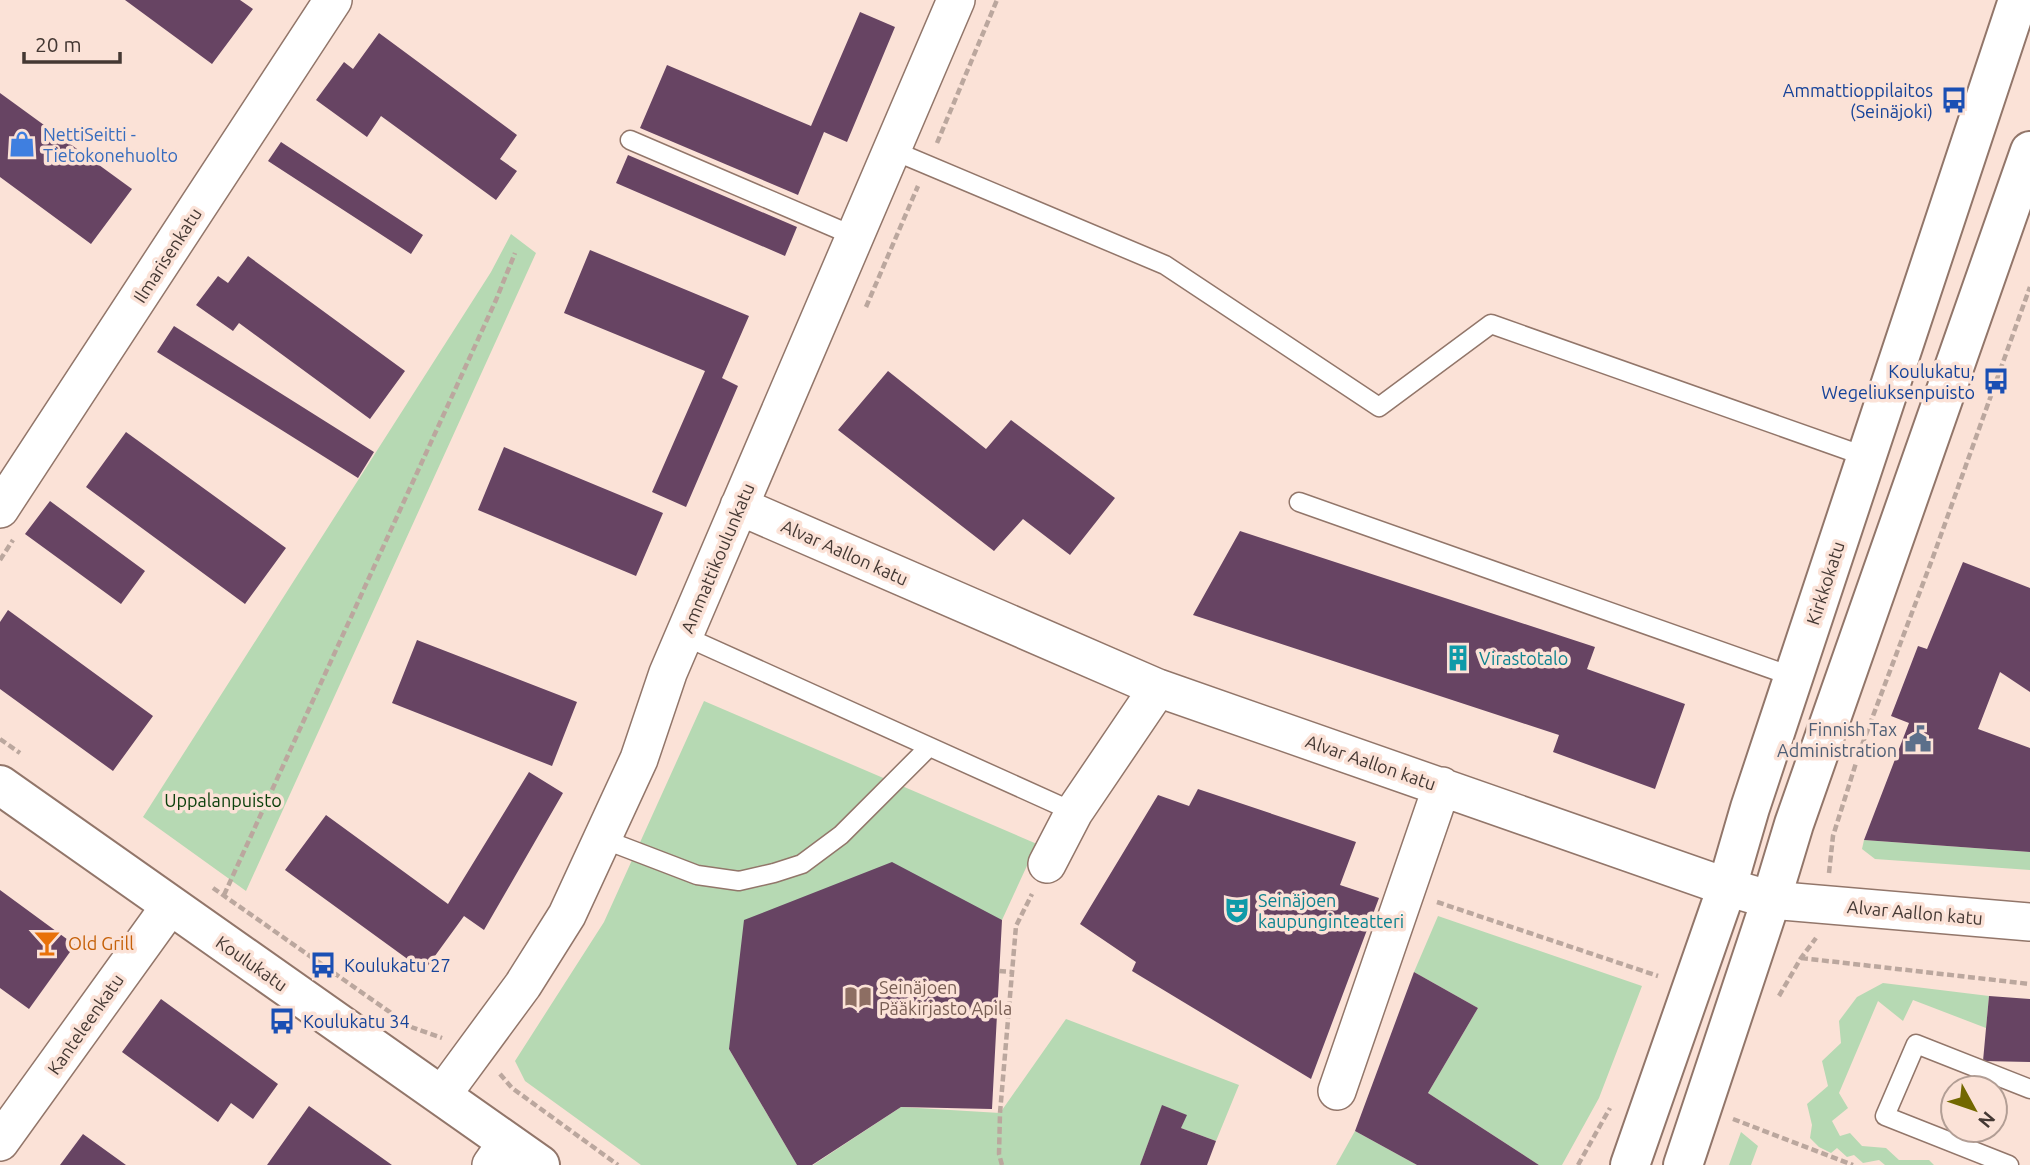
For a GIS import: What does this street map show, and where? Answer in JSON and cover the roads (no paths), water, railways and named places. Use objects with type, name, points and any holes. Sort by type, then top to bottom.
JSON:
[{"type":"main road","name":"Kirkkokatu","points":[[1630,1165],[1727,887],[1750,808],[2018,0]]},
{"type":"main road","points":[[1683,1165],[1794,824],[2030,151]]},
{"type":"main road","name":"Koulukatu","points":[[0,785],[386,1059],[442,1095],[499,1154],[540,1165]]},
{"type":"street","name":"Ilmarisenkatu","points":[[0,509],[333,0]]},
{"type":"street","name":"Ammattikoulunkatu","points":[[442,1095],[523,985],[566,915],[603,839],[639,759],[668,673],[956,0]]},
{"type":"street","name":"Alvar Aallon katu","points":[[739,506],[1158,688],[1727,887],[1771,900],[2030,922]]},
{"type":"street","points":[[1047,864],[1073,812],[1158,688]]},
{"type":"street","points":[[1337,1091],[1442,786]]},
{"type":"street","name":"Kanteleenkatu","points":[[0,1142],[170,905]]},
{"type":"lane","points":[[630,139],[855,236]]},
{"type":"lane","points":[[892,150],[1165,265],[1379,407],[1491,324],[1867,457]]},
{"type":"lane","points":[[1298,502],[1794,677]]},
{"type":"lane","points":[[684,636],[1073,812]]},
{"type":"lane","points":[[603,839],[697,875],[739,881],[774,873],[802,864],[841,835],[929,747]]},
{"type":"lane","points":[[2009,1165],[1885,1116],[1916,1044],[2030,1089]]},
{"type":"place","name":"Ammattioppilaitos (Seinäjoki)","points":[[1954,100]]},
{"type":"place","name":"NettiSeitti - Tietokonehuolto","points":[[22,144]]},
{"type":"place","name":"Koulukatu, Wegeliuksenpuisto","points":[[1996,381]]},
{"type":"place","name":"Virastotalo","points":[[1458,658]]},
{"type":"place","name":"Finnish Tax Administration","points":[[1918,739]]},
{"type":"place","name":"Seinäjoen kaupunginteatteri","points":[[1237,910]]},
{"type":"place","name":"Old Grill","points":[[47,943]]},
{"type":"place","name":"Koulukatu 27","points":[[323,965]]},
{"type":"place","name":"Seinäjoen Pääkirjasto Apila","points":[[858,997]]},
{"type":"place","name":"Koulukatu 34","points":[[282,1021]]},
{"type":"park label","name":"Uppalanpuisto","points":[[223,800]]}]
